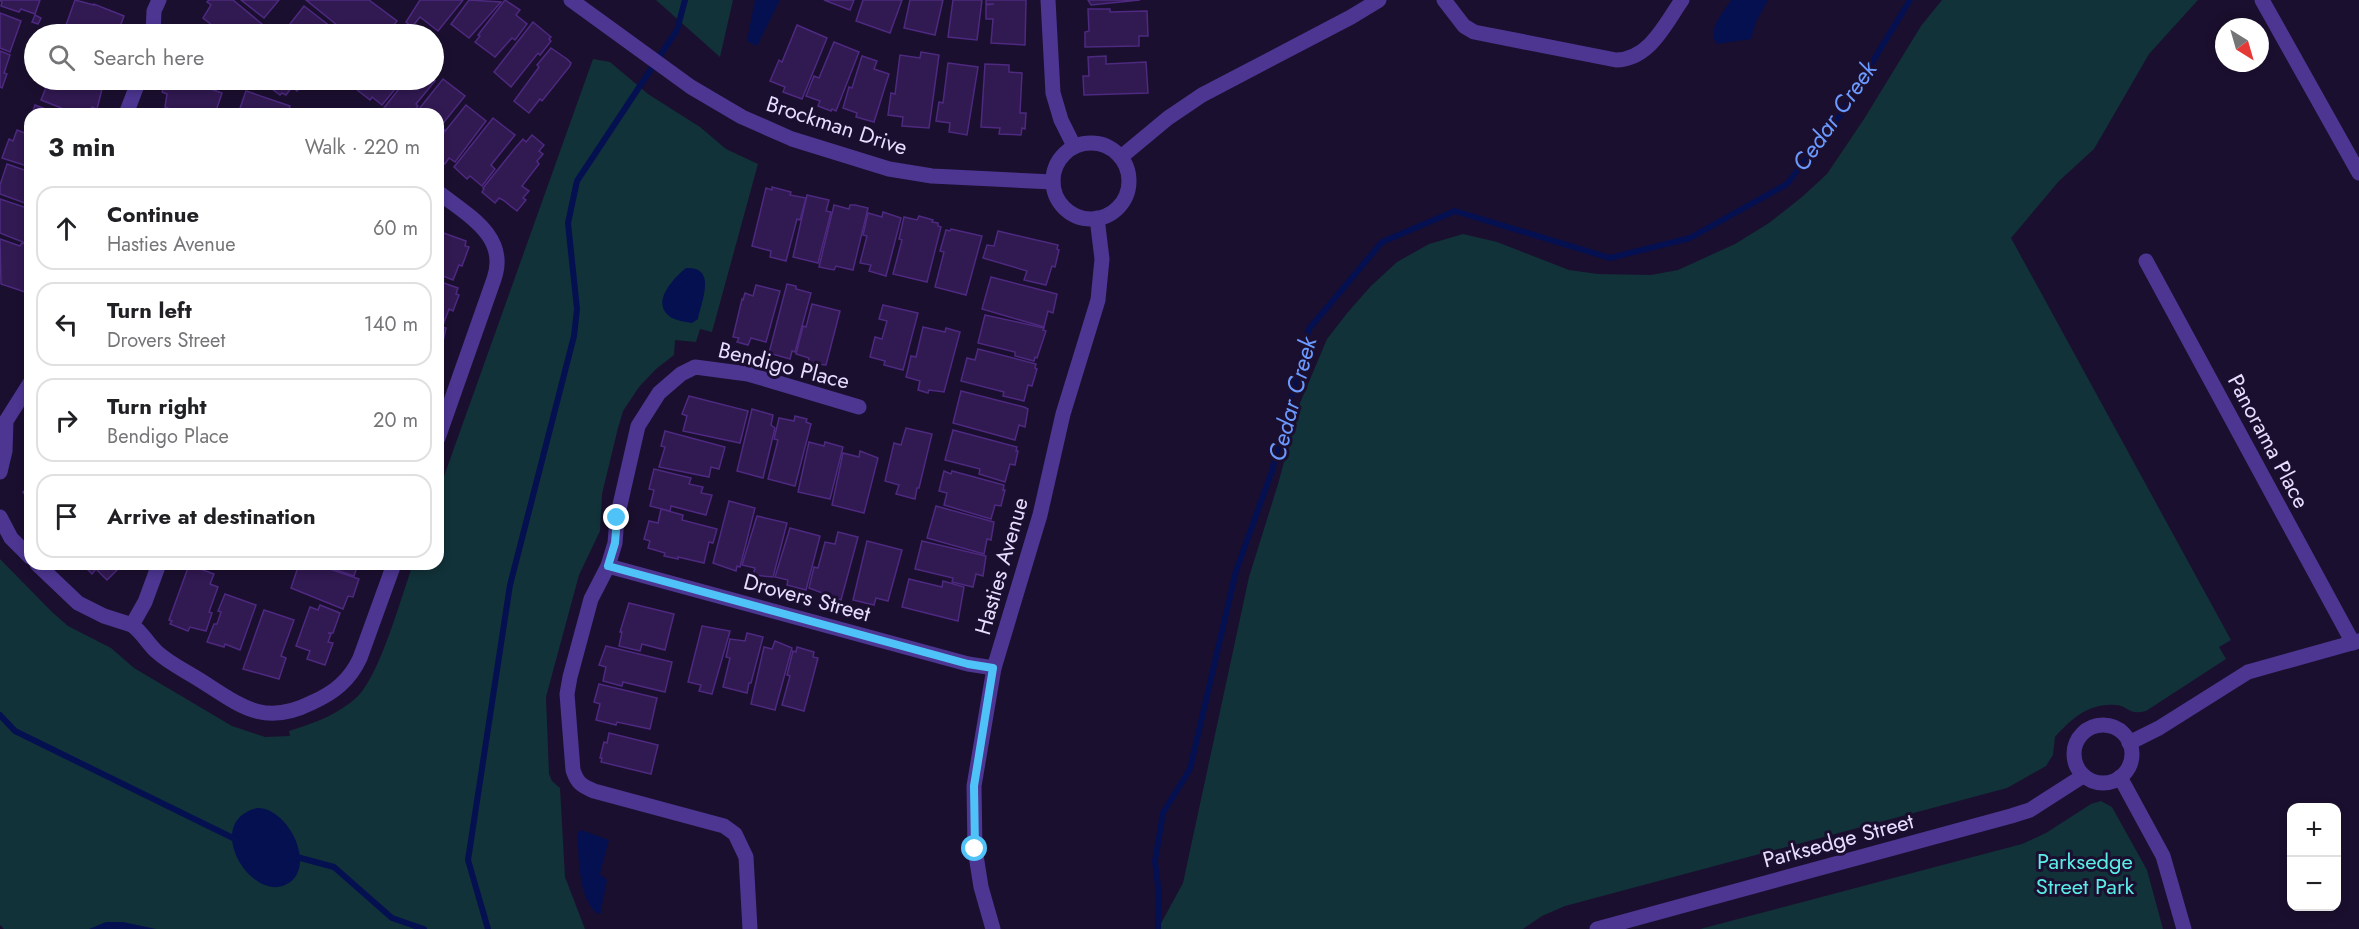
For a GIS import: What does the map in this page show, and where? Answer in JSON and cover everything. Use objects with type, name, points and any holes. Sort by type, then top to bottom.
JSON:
[{"type":"street","points":[[154,24],[155,7],[159,0]]},
{"type":"street","name":"Brockman Drive","points":[[571,0],[691,87],[742,117],[792,139],[888,169],[932,176],[1053,182]]},
{"type":"street","points":[[1048,0],[1050,69],[1054,99],[1074,146]]},
{"type":"street","points":[[1121,157],[1168,118],[1202,94],[1351,17],[1378,0]]},
{"type":"street","points":[[1444,0],[1464,26],[1474,33],[1616,60],[1627,60],[1643,52],[1652,43],[1682,0]]},
{"type":"street","points":[[2262,0],[2359,173]]},
{"type":"street","points":[[128,108],[134,90]]},
{"type":"street","points":[[1087,143],[1100,144],[1112,148],[1121,157],[1127,169],[1129,182],[1120,206],[1109,214],[1097,218],[1078,216],[1062,205],[1055,194],[1053,182],[1058,161],[1074,146],[1087,143]]},
{"type":"street","points":[[444,197],[484,229],[494,242],[498,260],[497,272],[444,421]]},
{"type":"street","name":"Hasties Avenue","points":[[993,929],[981,887],[975,849],[974,786],[993,668],[1040,515],[1063,414],[1098,300],[1102,259],[1097,218]]},
{"type":"street","name":"Panorama Place","points":[[2146,261],[2356,642]]},
{"type":"street","name":"Bendigo Place","points":[[750,929],[746,857],[735,834],[724,826],[583,787],[576,781],[573,770],[567,694],[591,599],[608,566],[638,426],[659,393],[681,374],[695,367],[748,374],[859,407]]},
{"type":"street","points":[[0,472],[5,451],[4,415],[24,390]]},
{"type":"street","points":[[0,517],[12,537],[24,550]]},
{"type":"street","name":"Drovers Street","points":[[608,566],[968,664],[993,668]]},
{"type":"street","points":[[43,570],[78,603],[97,613],[132,625],[160,654],[237,704],[266,714],[291,712],[334,691],[353,672],[392,570]]},
{"type":"street","points":[[132,625],[142,608],[157,570]]},
{"type":"street","points":[[2129,743],[2159,728],[2248,672],[2356,642]]},
{"type":"street","points":[[2098,725],[2117,728],[2125,735],[2129,743],[2132,755],[2130,765],[2121,777],[2106,783],[2096,782],[2083,776],[2073,756],[2074,746],[2079,736],[2087,729],[2098,725]]},
{"type":"street","name":"Parksedge Street","points":[[1597,929],[2012,816],[2030,810],[2057,795],[2083,776]]},
{"type":"street","points":[[2121,777],[2163,856],[2184,929]]},
{"type":"green space","points":[[656,0],[733,0],[720,57]]},
{"type":"green space","points":[[1942,0],[2198,0],[2149,54],[2094,149],[2059,181],[2011,238],[2231,640],[2219,647],[2226,659],[2146,711],[2135,712],[2119,705],[2106,705],[2081,714],[2055,737],[2053,755],[2046,766],[2007,788],[1565,906],[1542,916],[1523,929],[1158,929],[1183,883],[1249,577],[1300,403],[1327,339],[1348,312],[1397,262],[1429,244],[1463,234],[1497,242],[1569,270],[1598,274],[1651,275],[1678,270],[1735,244],[1769,223],[1827,174],[1921,26]]},
{"type":"green space","points":[[593,59],[610,62],[648,94],[700,127],[726,149],[758,164],[712,332],[700,329],[696,342],[675,340],[674,355],[656,369],[639,387],[623,411],[602,494],[600,531],[579,575],[546,697],[549,774],[552,781],[560,788],[565,877],[585,929],[4,929],[0,925],[0,559],[68,626],[111,648],[134,668],[232,726],[265,737],[290,736],[289,731],[325,718],[358,696],[375,670],[411,570],[444,570],[444,476]]},
{"type":"green space","name":"Parksedge Street Park","points":[[2101,801],[2112,807],[2147,870],[2163,929],[1700,929],[2022,844],[2046,833],[2091,804]]},
{"type":"shaded area","points":[[755,0],[780,0],[757,46],[747,41]]},
{"type":"shaded area","points":[[1731,0],[1768,0],[1756,22],[1751,39],[1717,44],[1714,39],[1714,27]]},
{"type":"shaded area","points":[[686,268],[696,269],[702,273],[705,286],[698,319],[692,323],[669,316],[662,304],[666,290]]},
{"type":"shaded area","points":[[257,808],[269,810],[280,818],[296,840],[300,854],[299,867],[295,877],[285,885],[271,887],[258,882],[237,858],[232,843],[233,828],[241,816]]},
{"type":"shaded area","points":[[581,830],[609,840],[600,874],[607,880],[600,915],[587,900],[583,889],[578,852],[578,832]]},
{"type":"shaded area","points":[[106,922],[123,922],[156,929],[89,929]]},
{"type":"building","points":[[0,0],[40,0],[35,14],[1,6]]},
{"type":"building","points":[[75,0],[94,4],[124,16],[121,24],[66,24]]},
{"type":"building","points":[[209,0],[233,0],[262,24],[211,24],[203,18],[211,5],[207,2]]},
{"type":"building","points":[[241,0],[279,0],[264,18]]},
{"type":"building","points":[[306,0],[369,0],[397,21],[395,24],[336,24]]},
{"type":"building","points":[[420,0],[463,0],[444,24],[429,24],[420,17],[414,24],[406,22]]},
{"type":"building","points":[[469,0],[501,2],[469,38],[451,24]]},
{"type":"building","points":[[505,0],[520,10],[516,15],[527,24],[515,40],[512,38],[495,57],[475,42]]},
{"type":"building","points":[[824,0],[854,0],[850,10]]},
{"type":"building","points":[[863,0],[902,0],[890,33],[856,21]]},
{"type":"building","points":[[910,0],[943,0],[935,35],[904,28]]},
{"type":"building","points":[[953,0],[982,0],[977,40],[948,37]]},
{"type":"building","points":[[986,0],[1026,0],[1025,45],[991,43],[993,19],[986,19],[986,5],[994,4],[986,4]]},
{"type":"building","points":[[1088,0],[1140,0],[1091,5]]},
{"type":"building","points":[[304,6],[327,24],[290,24]]},
{"type":"building","points":[[1088,9],[1110,9],[1110,12],[1147,11],[1148,36],[1139,36],[1139,46],[1085,47],[1085,32],[1089,31]]},
{"type":"building","points":[[0,13],[21,21],[10,52],[0,48]]},
{"type":"building","points":[[35,15],[41,18],[38,24],[32,22]]},
{"type":"building","points":[[533,22],[551,37],[549,39],[551,41],[540,55],[538,53],[511,87],[494,72]]},
{"type":"building","points":[[797,25],[827,38],[802,99],[783,92],[785,87],[770,81],[779,60],[782,62]]},
{"type":"building","points":[[834,42],[859,52],[836,111],[832,109],[831,111],[818,106],[820,101],[806,96],[814,76],[819,78]]},
{"type":"building","points":[[551,48],[567,59],[571,63],[570,66],[542,101],[540,99],[529,113],[514,101]]},
{"type":"building","points":[[0,51],[10,55],[2,88],[0,87]]},
{"type":"building","points":[[921,52],[939,55],[929,128],[902,126],[903,117],[888,115],[891,93],[895,94],[900,55],[920,58]]},
{"type":"building","points":[[862,56],[877,61],[874,69],[889,74],[874,122],[856,117],[857,113],[843,108]]},
{"type":"building","points":[[1106,56],[1106,64],[1146,62],[1148,93],[1084,95],[1083,76],[1089,76],[1088,57]]},
{"type":"building","points":[[948,63],[978,67],[967,135],[949,132],[950,123],[936,121],[939,102],[943,103]]},
{"type":"building","points":[[985,64],[1009,65],[1009,72],[1022,73],[1020,113],[1026,113],[1025,129],[1022,128],[1021,135],[999,134],[1000,128],[981,127]]},
{"type":"building","points":[[444,80],[465,96],[444,122],[444,108],[420,108],[434,90],[444,90]]},
{"type":"building","points":[[45,90],[102,90],[97,108],[61,108],[41,100]]},
{"type":"building","points":[[163,90],[213,90],[222,93],[217,108],[168,108],[165,107],[167,94],[162,92]]},
{"type":"building","points":[[274,90],[290,90],[286,95],[282,93],[280,95]]},
{"type":"building","points":[[357,90],[394,90],[382,105],[372,97],[370,100]]},
{"type":"building","points":[[398,90],[428,90],[416,104],[416,108],[384,108]]},
{"type":"building","points":[[246,91],[290,106],[289,108],[240,108]]},
{"type":"building","points":[[466,105],[486,121],[455,162],[449,158],[445,164],[444,132]]},
{"type":"building","points":[[493,118],[515,135],[491,165],[495,169],[482,186],[470,176],[467,179],[454,167]]},
{"type":"building","points":[[17,130],[24,133],[24,165],[2,158],[9,139],[13,141]]},
{"type":"building","points":[[532,135],[544,145],[539,151],[543,154],[537,161],[539,164],[522,186],[529,191],[523,198],[526,200],[517,211],[499,198],[495,203],[482,192],[523,139],[526,142]]},
{"type":"building","points":[[7,164],[24,170],[24,203],[0,194],[0,185]]},
{"type":"building","points":[[772,187],[791,192],[790,195],[806,198],[800,220],[797,219],[786,261],[770,257],[771,251],[752,246],[766,188],[772,190]]},
{"type":"building","points":[[807,195],[829,200],[826,211],[831,212],[818,263],[793,257]]},
{"type":"building","points":[[0,199],[24,207],[24,243],[0,233]]},
{"type":"building","points":[[834,205],[849,209],[850,205],[868,208],[853,270],[836,266],[834,270],[819,267]]},
{"type":"building","points":[[883,212],[901,218],[886,276],[869,271],[871,265],[860,263],[867,236],[863,235],[868,213],[882,217]]},
{"type":"building","points":[[919,216],[933,220],[932,222],[938,223],[941,227],[927,282],[893,274],[902,240],[899,239],[904,217],[917,220]]},
{"type":"building","points":[[951,229],[982,236],[966,295],[935,287],[944,252],[940,251],[946,230]]},
{"type":"building","points":[[998,231],[1058,245],[1055,267],[1052,266],[1046,285],[1024,280],[1027,271],[983,258],[987,245],[994,246]]},
{"type":"building","points":[[444,233],[466,241],[465,246],[469,247],[462,266],[459,265],[453,280],[444,276]]},
{"type":"building","points":[[0,239],[20,246],[24,244],[24,292],[1,284]]},
{"type":"building","points":[[991,277],[1057,294],[1053,313],[1048,311],[1044,327],[982,309]]},
{"type":"building","points":[[444,283],[458,288],[456,294],[459,295],[453,311],[449,309],[444,322]]},
{"type":"building","points":[[787,284],[811,293],[795,352],[792,351],[790,359],[769,353]]},
{"type":"building","points":[[756,285],[780,291],[766,342],[751,338],[748,345],[737,342],[739,338],[733,337],[742,299],[745,293],[753,296]]},
{"type":"building","points":[[812,304],[840,311],[826,365],[808,363],[809,358],[796,354],[803,326],[806,327]]},
{"type":"building","points":[[883,305],[918,313],[903,370],[884,365],[885,361],[870,357],[875,337],[882,339],[887,321],[879,319]]},
{"type":"building","points":[[985,315],[1044,328],[1043,330],[1046,331],[1037,358],[1035,357],[1034,361],[1015,356],[1015,352],[978,343]]},
{"type":"building","points":[[923,327],[945,332],[946,328],[960,332],[944,392],[929,390],[928,393],[918,390],[920,381],[906,377],[911,356],[916,357]]},
{"type":"building","points":[[978,349],[1036,364],[1037,369],[1032,386],[1028,385],[1024,401],[1003,396],[1004,392],[961,381],[967,358],[975,360]]},
{"type":"building","points":[[961,391],[1028,409],[1025,427],[1019,425],[1015,440],[953,423]]},
{"type":"building","points":[[689,396],[748,411],[740,443],[683,431],[687,416],[682,414]]},
{"type":"building","points":[[752,409],[773,415],[771,425],[775,428],[763,478],[737,471]]},
{"type":"building","points":[[795,416],[807,419],[806,422],[811,424],[795,486],[768,479],[778,440],[774,439],[779,418],[794,421]]},
{"type":"building","points":[[906,428],[932,434],[915,499],[896,494],[899,485],[885,481],[894,443],[901,445]]},
{"type":"building","points":[[953,430],[1017,447],[1015,465],[1010,464],[1005,482],[979,474],[980,469],[945,460]]},
{"type":"building","points":[[665,431],[725,447],[719,469],[711,467],[709,477],[659,467],[665,447],[661,446]]},
{"type":"building","points":[[809,442],[824,446],[825,442],[843,447],[830,499],[798,492]]},
{"type":"building","points":[[860,451],[878,458],[864,513],[832,505],[843,453],[859,457]]},
{"type":"building","points":[[654,469],[691,478],[689,484],[703,487],[701,493],[712,495],[706,515],[671,506],[670,511],[650,506],[654,490],[649,489]]},
{"type":"building","points":[[944,471],[951,474],[952,471],[1004,485],[1001,506],[995,505],[991,519],[944,505],[947,493],[939,491]]},
{"type":"building","points":[[729,501],[755,508],[740,567],[737,566],[736,571],[713,563]]},
{"type":"building","points":[[936,506],[994,522],[991,540],[987,539],[984,554],[927,538]]},
{"type":"building","points":[[661,509],[683,515],[682,520],[717,529],[713,543],[709,542],[704,563],[664,556],[665,553],[648,548],[650,541],[644,539],[649,521],[658,523]]},
{"type":"building","points":[[757,516],[787,523],[773,577],[753,575],[755,568],[742,565]]},
{"type":"building","points":[[790,528],[820,536],[806,590],[787,585],[788,580],[775,577]]},
{"type":"building","points":[[838,532],[858,537],[841,600],[809,588],[814,567],[818,568],[825,542],[835,544]]},
{"type":"building","points":[[867,541],[902,550],[888,601],[876,598],[874,605],[853,600]]},
{"type":"building","points":[[922,541],[986,556],[983,576],[976,574],[973,587],[952,582],[953,578],[915,569]]},
{"type":"building","points":[[97,570],[117,570],[107,580]]},
{"type":"building","points":[[187,570],[203,570],[214,574],[210,584],[218,587],[209,612],[212,613],[206,631],[190,627],[188,631],[170,624],[172,621],[169,620]]},
{"type":"building","points":[[297,570],[333,570],[359,579],[353,597],[348,596],[343,609],[291,588]]},
{"type":"building","points":[[336,570],[356,570],[354,576]]},
{"type":"building","points":[[909,579],[942,587],[943,581],[964,587],[958,621],[902,607]]},
{"type":"building","points":[[225,594],[256,605],[240,650],[225,644],[224,647],[207,642],[214,624],[217,624],[221,612],[218,611]]},
{"type":"building","points":[[629,603],[674,614],[665,650],[642,644],[640,651],[619,646],[622,632],[620,632]]},
{"type":"building","points":[[320,605],[340,613],[333,633],[328,633],[331,634],[328,642],[333,643],[325,665],[307,659],[310,651],[296,646],[310,607],[318,610]]},
{"type":"building","points":[[264,610],[294,620],[281,656],[286,658],[279,679],[243,669]]},
{"type":"building","points":[[702,626],[730,631],[712,694],[699,691],[701,685],[688,682]]},
{"type":"building","points":[[747,633],[763,637],[747,693],[723,687],[730,658],[726,657],[730,639],[745,641]]},
{"type":"building","points":[[775,641],[792,648],[775,710],[751,704],[764,647],[772,649]]},
{"type":"building","points":[[606,646],[672,662],[665,692],[623,682],[622,686],[603,681],[606,667],[599,665]]},
{"type":"building","points":[[797,647],[814,652],[813,657],[818,658],[804,711],[782,705],[790,676],[787,675],[793,651],[796,652]]},
{"type":"building","points":[[599,684],[657,698],[650,729],[596,720],[600,704],[594,702]]},
{"type":"building","points":[[609,733],[658,745],[651,774],[601,762],[604,742],[607,743]]},
{"type":"waterway","points":[[488,929],[468,860],[510,585],[574,336],[577,309],[568,223],[577,181],[677,30],[685,0]]},
{"type":"waterway","name":"Cedar Creek","points":[[1158,929],[1159,895],[1155,861],[1163,813],[1190,769],[1236,571],[1272,471],[1309,329],[1382,242],[1455,211],[1610,258],[1690,238],[1787,184],[1839,117],[1910,0]]},
{"type":"waterway","points":[[0,715],[15,731],[237,840]]},
{"type":"waterway","points":[[293,856],[334,867],[392,918],[424,929]]},
{"type":"route","points":[[617,518],[615,543],[608,566],[968,664],[993,668],[974,786],[975,849]]}]
